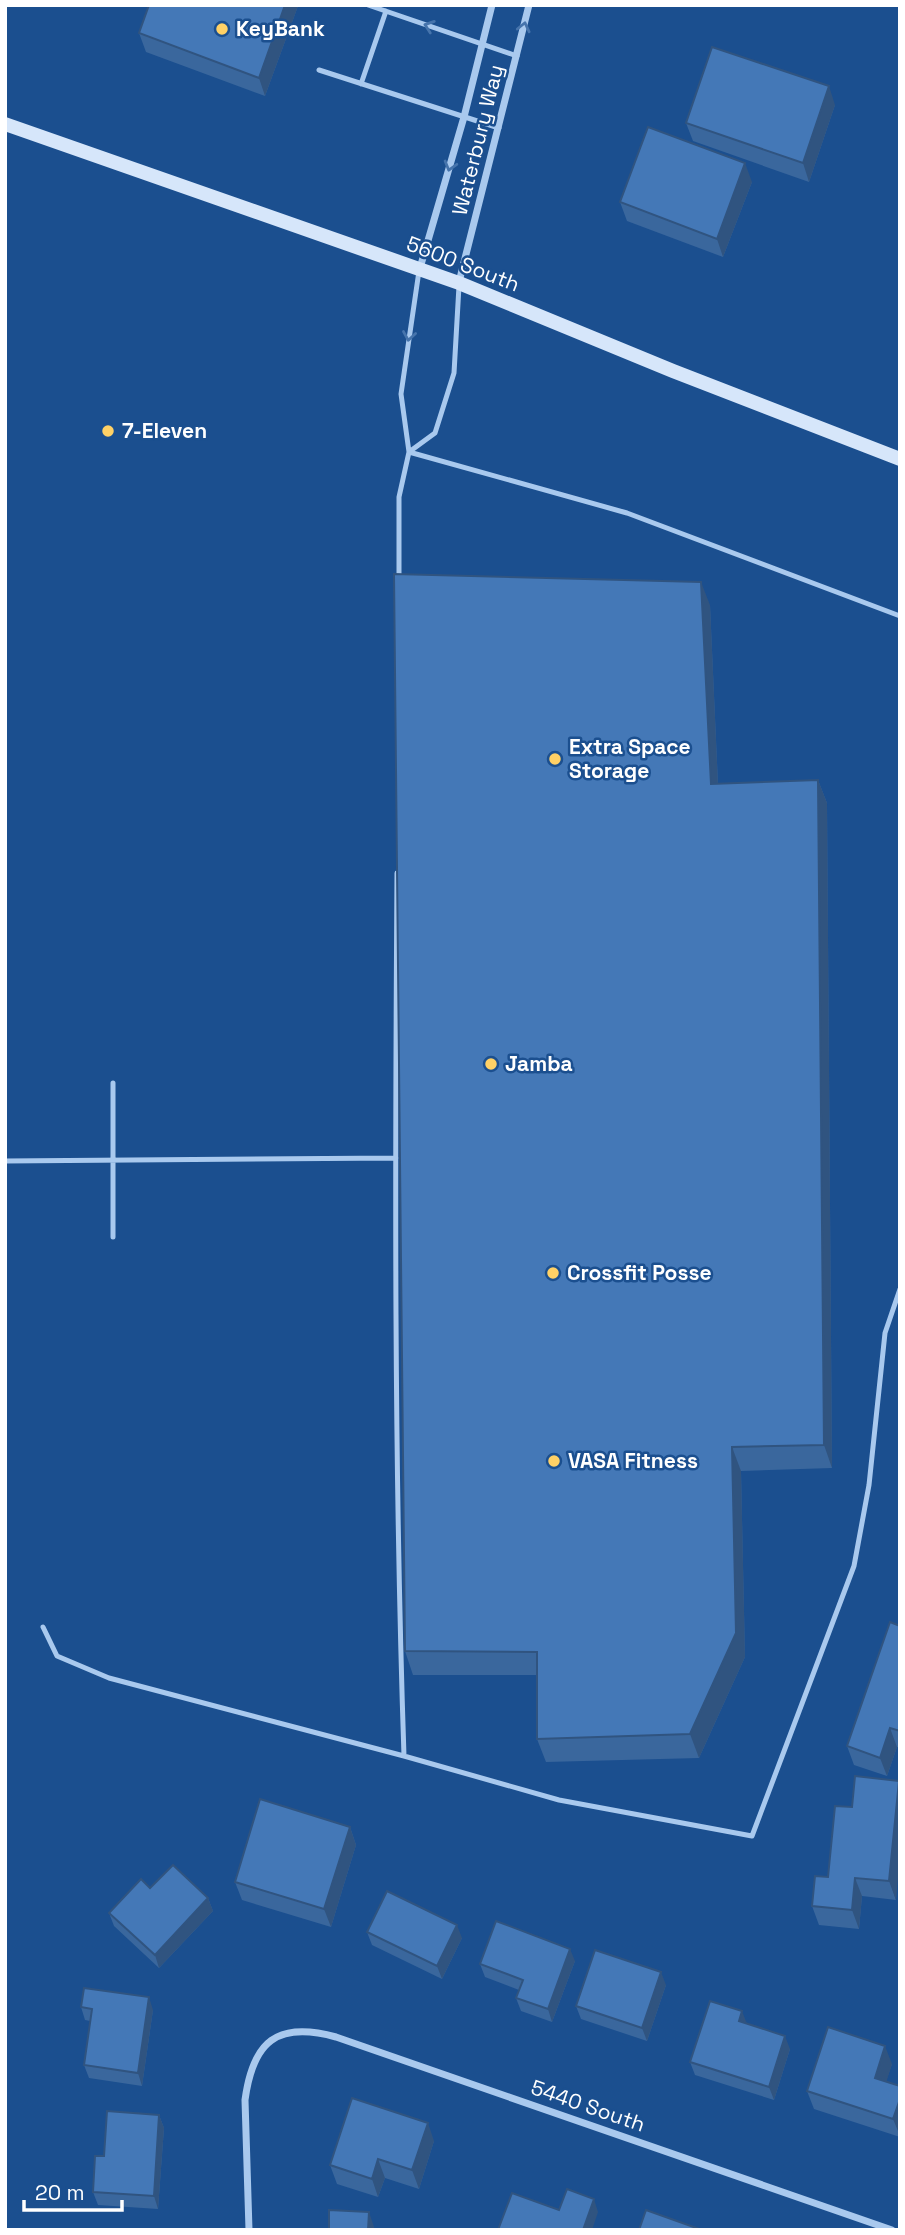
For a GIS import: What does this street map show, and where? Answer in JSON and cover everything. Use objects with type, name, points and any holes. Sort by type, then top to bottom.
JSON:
[{"type":"main road","name":"5600 South","points":[[5,124],[420,268],[673,371],[900,458]]},
{"type":"street","name":"Waterbury Way","points":[[420,268],[464,117],[492,5]]},
{"type":"street","name":"Waterbury Way","points":[[459,283],[529,5]]},
{"type":"street","name":"5440 South","points":[[248,2230],[245,2100],[252,2067],[271,2039],[303,2030],[336,2037],[892,2230]]},
{"type":"lane","points":[[368,5],[517,56]]},
{"type":"lane","points":[[361,84],[386,11]]},
{"type":"lane","points":[[319,70],[499,128]]},
{"type":"lane","points":[[399,588],[399,497],[409,452],[401,394],[420,268]]},
{"type":"lane","points":[[409,452],[435,433],[454,373],[459,283]]},
{"type":"lane","points":[[409,452],[627,513],[900,616]]},
{"type":"lane","points":[[397,866],[399,1616],[404,1756]]},
{"type":"lane","points":[[113,1083],[113,1237]]},
{"type":"lane","points":[[5,1161],[396,1158]]},
{"type":"lane","points":[[43,1628],[57,1656],[109,1678],[559,1800],[751,1836],[855,1566],[869,1485],[884,1333],[900,1289]]},
{"type":"building","name":"KeyBank","points":[[149,5],[285,5],[259,78],[139,33]]},
{"type":"building","points":[[712,47],[829,86],[803,163],[686,123]]},
{"type":"building","points":[[648,127],[745,163],[717,239],[620,202]]},
{"type":"building","points":[[394,574],[701,582],[711,784],[818,780],[824,1445],[732,1447],[736,1633],[690,1734],[537,1739],[537,1652],[405,1651]]},
{"type":"building","points":[[890,1622],[900,1626],[900,1731],[890,1728],[880,1758],[847,1746]]},
{"type":"building","points":[[855,1776],[899,1781],[889,1881],[855,1878],[852,1910],[812,1906],[815,1876],[828,1877],[835,1806],[852,1807]]},
{"type":"building","points":[[260,1799],[350,1827],[324,1909],[235,1882]]},
{"type":"building","points":[[173,1865],[208,1898],[155,1955],[109,1913],[141,1879],[150,1888]]},
{"type":"building","points":[[387,1891],[457,1925],[437,1966],[367,1932]]},
{"type":"building","points":[[496,1921],[570,1949],[548,2009],[516,1998],[523,1980],[480,1964]]},
{"type":"building","points":[[595,1950],[661,1972],[642,2028],[576,2006]]},
{"type":"building","points":[[84,1988],[149,1997],[138,2073],[84,2065],[92,2009],[81,2007]]},
{"type":"building","points":[[710,2001],[742,2011],[739,2021],[785,2036],[769,2087],[690,2062]]},
{"type":"building","points":[[828,2027],[885,2046],[875,2078],[900,2086],[900,2099],[893,2119],[807,2091]]},
{"type":"building","points":[[352,2098],[428,2123],[412,2170],[378,2159],[372,2179],[330,2165]]},
{"type":"building","points":[[107,2111],[159,2115],[154,2196],[93,2192],[95,2156],[104,2156]]},
{"type":"building","points":[[567,2189],[594,2199],[583,2230],[498,2230],[512,2193],[559,2210]]},
{"type":"building","points":[[329,2210],[369,2212],[368,2230],[329,2230]]},
{"type":"building","points":[[646,2210],[702,2230],[639,2230]]},
{"type":"place","name":"KeyBank","points":[[222,29]]},
{"type":"place","name":"7-Eleven","points":[[108,431]]},
{"type":"place","name":"Extra Space Storage","points":[[555,759]]},
{"type":"place","name":"Jamba","points":[[491,1064]]},
{"type":"place","name":"Crossfit Posse","points":[[553,1273]]},
{"type":"place","name":"VASA Fitness","points":[[554,1461]]}]
